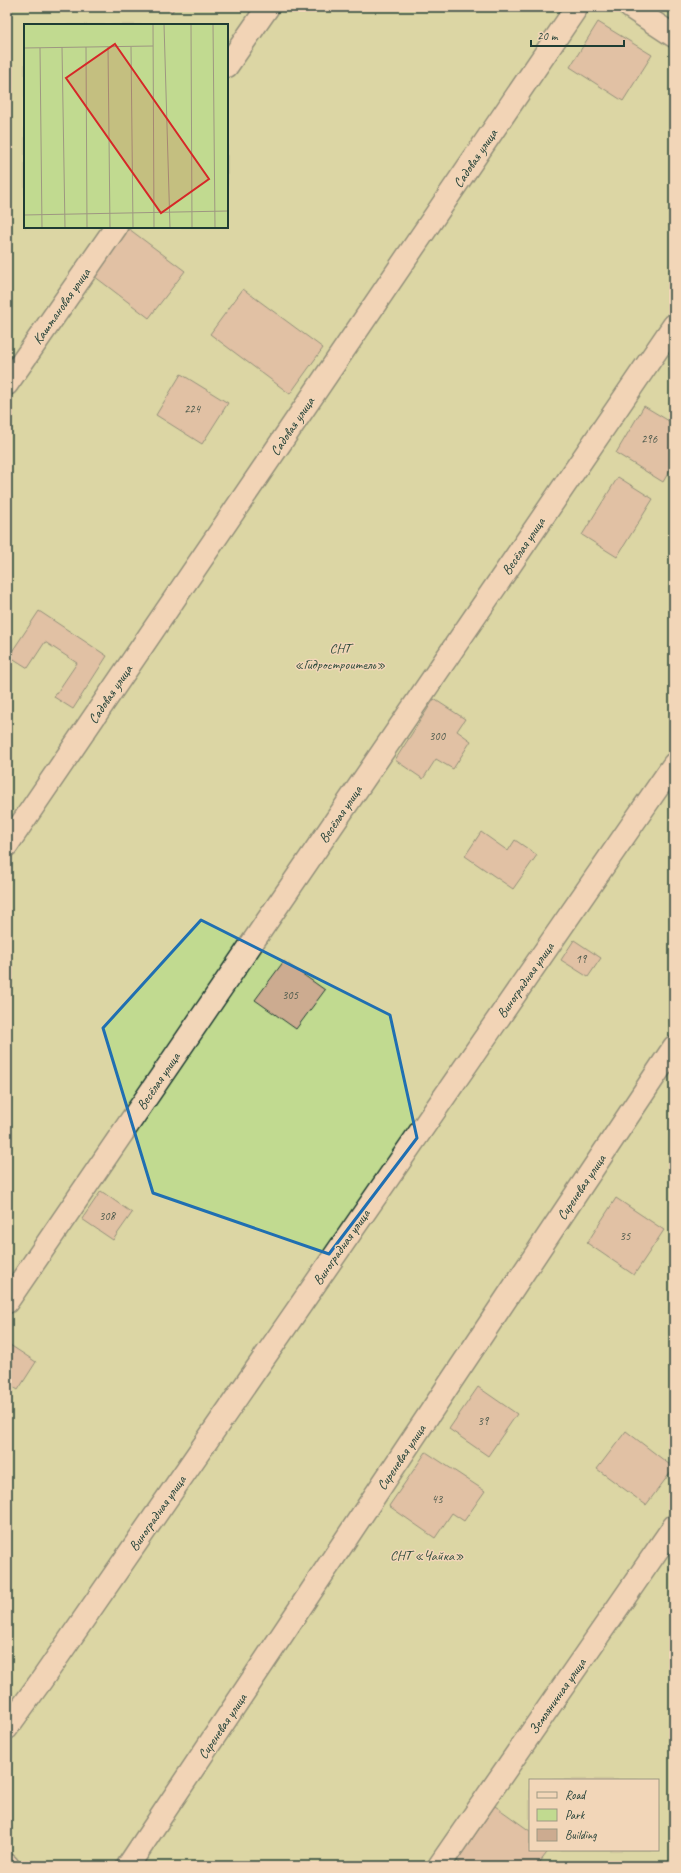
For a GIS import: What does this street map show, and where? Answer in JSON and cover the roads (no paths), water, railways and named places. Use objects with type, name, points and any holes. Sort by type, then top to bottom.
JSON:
[{"type":"street","points":[[228,65],[268,7]]},
{"type":"street","name":"Садовая улица","points":[[7,845],[578,7]]},
{"type":"street","points":[[630,7],[674,36]]},
{"type":"street","name":"Каштановая улица","points":[[7,384],[115,228]]},
{"type":"street","name":"Весёлая улица","points":[[7,1302],[674,325]]},
{"type":"street","name":"Виноградная улица","points":[[7,1728],[50,1668],[674,764]]},
{"type":"street","name":"Сиреневая улица","points":[[128,1866],[674,1047]]},
{"type":"street","name":"Земляничная улица","points":[[439,1866],[674,1526]]},
{"type":"park label","name":"СНТ «Гидростроитель»","points":[[340,656]]},
{"type":"park label","name":"СНТ «Чайка»","points":[[427,1555]]}]
